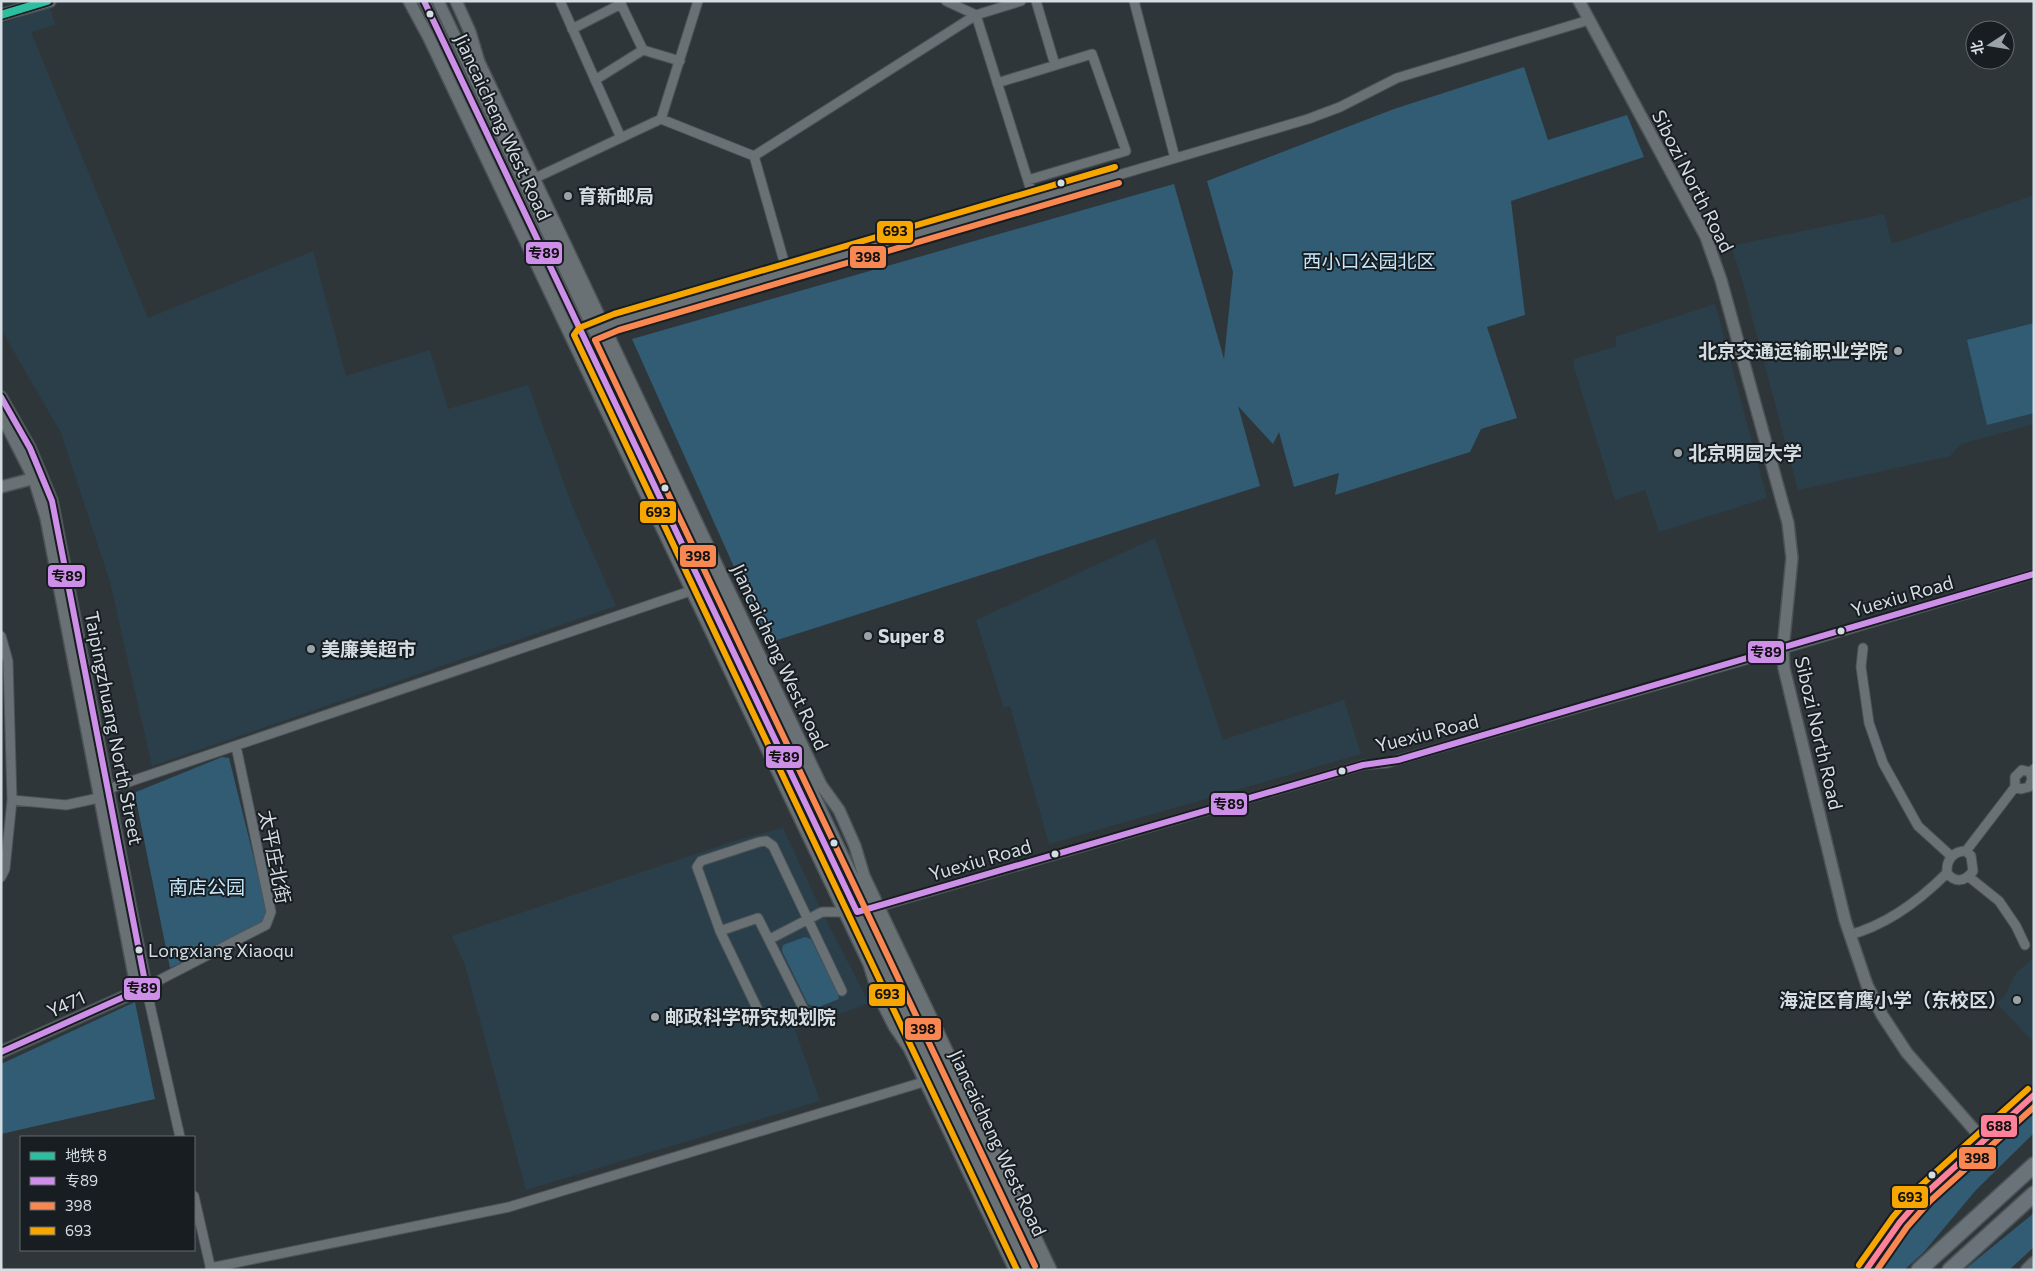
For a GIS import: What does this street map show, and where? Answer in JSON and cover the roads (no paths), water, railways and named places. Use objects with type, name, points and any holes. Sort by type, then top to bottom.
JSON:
[{"type":"highway","points":[[1919,1270],[2034,1165]]},
{"type":"highway","points":[[1950,1270],[2034,1194]]},
{"type":"main road","points":[[1866,1270],[1912,1208],[2034,1095]]},
{"type":"main road","points":[[2027,1270],[2034,1263]]},
{"type":"street","points":[[1,7],[21,1]]},
{"type":"street","points":[[1,15],[50,1]]},
{"type":"street","name":"Jiancaicheng West Road","points":[[409,1],[703,587],[1051,1270]]},
{"type":"street","name":"Jiancaicheng West Road","points":[[424,1],[703,587],[769,701],[1039,1270]]},
{"type":"street","name":"Jiancaicheng West Road","points":[[438,1],[529,181],[821,785],[844,821],[855,846],[864,876],[868,909],[931,1080],[1014,1270]]},
{"type":"street","name":"Jiancaicheng West Road","points":[[456,1],[467,23],[479,62],[529,181]]},
{"type":"street","points":[[560,1],[622,138]]},
{"type":"street","points":[[529,181],[661,119],[698,1]]},
{"type":"street","points":[[946,1],[976,15],[1034,200]]},
{"type":"street","points":[[754,156],[976,15],[997,5],[1021,1]]},
{"type":"street","points":[[1036,1],[1055,65]]},
{"type":"street","points":[[1134,1],[1175,158]]},
{"type":"street","name":"Sibozi North Road","points":[[1579,1],[1695,214],[1721,280],[1788,523],[1792,558],[1783,649],[1786,674],[1849,935],[1870,992],[1898,1041],[1984,1141]]},
{"type":"street","points":[[572,29],[621,3],[643,50],[680,61]]},
{"type":"street","points":[[583,336],[599,329],[787,272],[1324,114],[1397,78],[1589,20]]},
{"type":"street","points":[[595,80],[643,50]]},
{"type":"street","points":[[997,83],[1092,54],[1126,151],[1028,180]]},
{"type":"street","points":[[661,119],[754,156]]},
{"type":"street","points":[[754,156],[787,272]]},
{"type":"street","name":"Jiancaicheng West Road","points":[[599,329],[703,587],[869,964],[879,996],[894,1026],[931,1080],[1027,1270]]},
{"type":"street","name":"Taipingzhuang North Street","points":[[1,397],[56,516],[104,793],[141,989]]},
{"type":"street","name":"Taipingzhuang North Street","points":[[1,414],[39,477]]},
{"type":"street","points":[[1,487],[39,477]]},
{"type":"street","name":"Yuexiu Road","points":[[770,939],[822,912],[868,909],[1356,767],[1387,763],[1783,649],[2034,574]]},
{"type":"street","points":[[12,800],[66,805],[703,587]]},
{"type":"street","points":[[1,636],[8,661],[12,800],[5,869],[1,877]]},
{"type":"street","points":[[1863,648],[1861,667],[1869,724],[1883,763],[1918,826],[1951,856]]},
{"type":"street","points":[[758,652],[769,701]]},
{"type":"street","name":"太平庄北街","points":[[141,989],[266,925],[271,912],[236,746]]},
{"type":"street","points":[[1966,851],[2015,787],[2015,777],[2022,770],[2032,771],[2031,789],[2015,787]]},
{"type":"street","points":[[757,1008],[720,931],[696,867],[701,861],[766,841],[772,846],[842,991]]},
{"type":"street","points":[[1959,851],[1966,851],[1971,856],[1974,864],[1973,871],[1969,877],[1962,880],[1952,879],[1947,873],[1946,865],[1951,856],[1959,851]]},
{"type":"street","points":[[1849,935],[1867,930],[1890,918],[1931,889],[1947,873]]},
{"type":"street","points":[[1969,877],[1999,901],[2016,926],[2025,945]]},
{"type":"street","points":[[720,931],[758,918],[803,1008]]},
{"type":"street","points":[[141,989],[180,1136]]},
{"type":"street","name":"Y471","points":[[1,1052],[141,989]]},
{"type":"street","points":[[195,1201],[210,1269],[509,1207],[931,1080]]},
{"type":"metro line","name":"8","points":[[1,15],[47,1]]},
{"type":"place","name":"育新邮局","points":[[568,196]]},
{"type":"place","name":"北京交通运输职业学院","points":[[1898,351]]},
{"type":"place","name":"北京明园大学","points":[[1678,453]]},
{"type":"place","name":"Super 8","points":[[868,636]]},
{"type":"place","name":"美廉美超市","points":[[311,649]]},
{"type":"place","name":"Longxiang Xiaoqu","points":[[139,950]]},
{"type":"place","name":"海淀区育鹰小学（东校区）","points":[[2017,1000]]},
{"type":"place","name":"邮政科学研究规划院","points":[[655,1017]]},
{"type":"park label","name":"西小口公园北区","points":[[1369,261]]},
{"type":"park label","name":"南店公园","points":[[207,887]]}]
